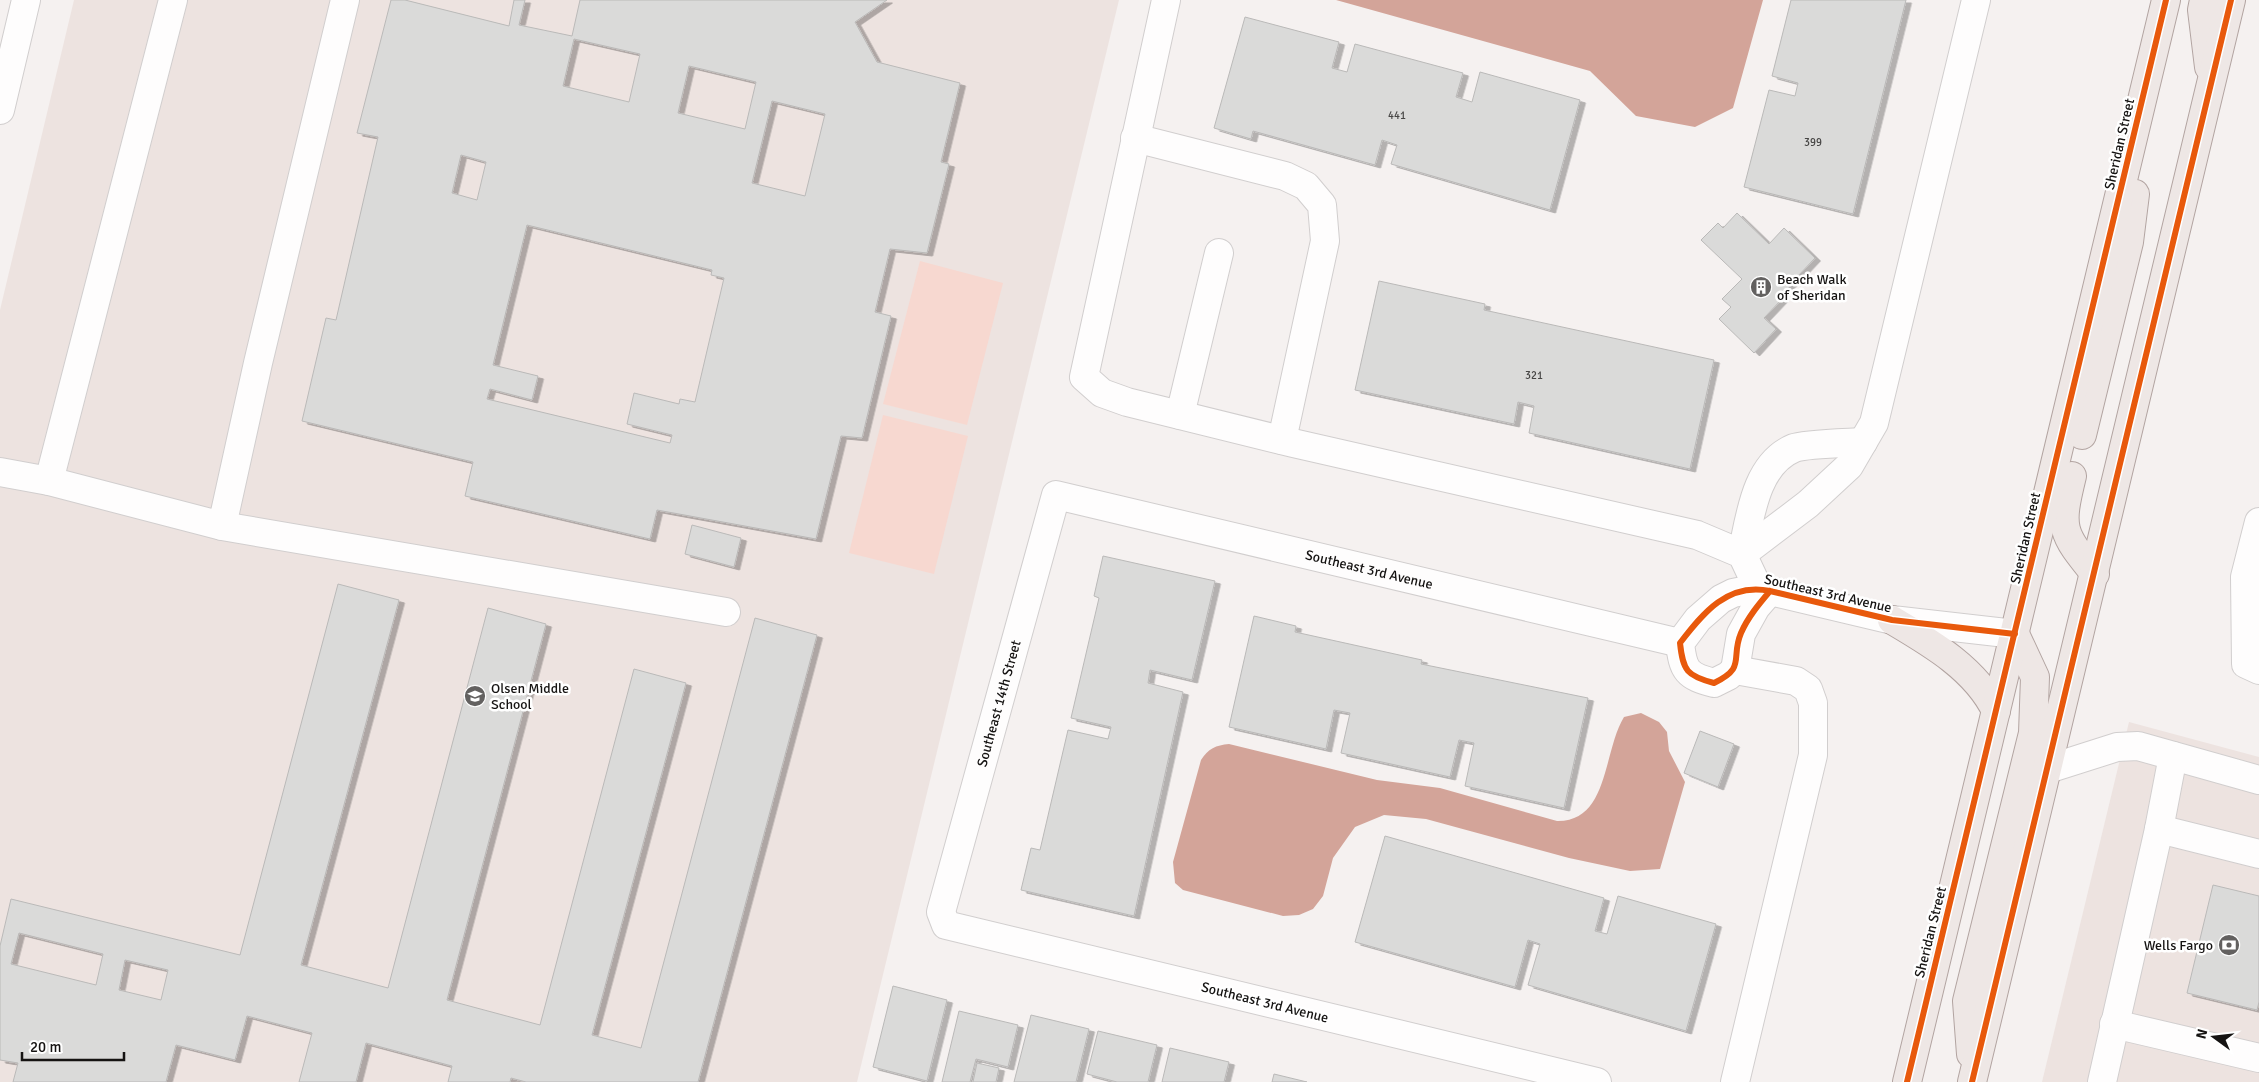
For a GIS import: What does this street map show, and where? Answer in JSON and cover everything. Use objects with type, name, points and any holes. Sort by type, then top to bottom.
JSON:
[{"type":"main road","name":"Sheridan Street","points":[[1907,1082],[2166,0]]},
{"type":"main road","points":[[2204,0],[2202,10],[2211,84]]},
{"type":"main road","points":[[1973,1080],[2231,0]]},
{"type":"main road","points":[[2095,574],[2073,547],[2065,528],[2064,510],[2129,242],[2136,184],[2135,130]]},
{"type":"main road","points":[[1892,620],[1947,654],[1976,682],[1991,701],[1996,711]]},
{"type":"main road","points":[[1973,1080],[1967,1001],[2033,733],[2035,677],[2015,634]]},
{"type":"street","points":[[0,110],[26,0]]},
{"type":"street","points":[[49,481],[173,0]]},
{"type":"street","points":[[222,526],[258,363],[345,0]]},
{"type":"street","points":[[1166,0],[1084,377],[1102,393],[1180,415],[1697,535],[1742,554],[1764,590],[1741,634],[1735,670],[1714,683],[1697,679],[1685,668],[1680,644]]},
{"type":"street","points":[[1742,554],[1808,504],[1849,466],[1874,423],[1976,0]]},
{"type":"street","points":[[1135,138],[1285,176],[1306,186],[1322,206],[1325,242],[1282,440]]},
{"type":"street","points":[[1180,415],[1219,253]]},
{"type":"street","points":[[1742,554],[1756,495],[1773,462],[1795,448],[1863,442]]},
{"type":"street","points":[[0,472],[49,481],[222,526],[726,612]]},
{"type":"street","name":"Southeast 3rd Avenue","points":[[1056,495],[1680,644],[1698,620],[1721,599],[1733,593],[1764,590],[1892,620],[2015,634]]},
{"type":"street","name":"Southeast 14th Street","points":[[941,912],[1056,495]]},
{"type":"street","points":[[2259,522],[2245,577],[2246,664],[2259,670]]},
{"type":"street","points":[[1735,670],[1796,682],[1808,689],[1813,703],[1813,755],[1735,1082]]},
{"type":"street","points":[[2048,769],[2117,747],[2138,746],[2259,780]]},
{"type":"street","points":[[2102,1082],[2159,829],[2173,756]]},
{"type":"street","points":[[2159,829],[2259,854]]},
{"type":"street","name":"Southeast 3rd Avenue","points":[[941,912],[946,925],[1597,1082]]},
{"type":"street","points":[[2114,1024],[2259,1058]]},
{"type":"shaded area","name":"Olsen Middle School","points":[[74,0],[1119,0],[857,1082],[0,1082],[0,310]]},
{"type":"shaded area","points":[[1336,0],[1763,0],[1733,108],[1695,127],[1636,116],[1590,71]]},
{"type":"shaded area","points":[[920,261],[1003,283],[967,425],[883,404]]},
{"type":"shaded area","points":[[883,415],[968,436],[934,574],[849,553]]},
{"type":"shaded area","points":[[1641,713],[1659,722],[1667,732],[1669,751],[1685,782],[1660,869],[1630,871],[1569,858],[1426,819],[1384,815],[1355,827],[1333,858],[1323,896],[1313,909],[1299,915],[1283,916],[1183,890],[1175,883],[1173,862],[1201,760],[1206,753],[1220,745],[1229,744],[1377,780],[1440,788],[1557,821],[1574,818],[1586,810],[1596,797],[1617,731],[1624,717]]},
{"type":"shaded area","points":[[2129,722],[2259,757],[2259,1082],[2042,1082]]},
{"type":"building","points":[[391,0],[405,0],[509,26],[514,0],[525,0],[519,25],[572,36],[580,0],[887,0],[855,22],[877,62],[960,83],[941,162],[949,164],[927,253],[890,249],[875,312],[891,316],[862,438],[841,436],[816,539],[657,510],[650,539],[465,496],[473,462],[302,421],[326,318],[336,320],[378,137],[357,133]],"holes":[[[574,39],[640,54],[629,102],[563,86]],[[689,66],[756,82],[745,129],[678,113]],[[772,101],[825,114],[805,196],[752,183]],[[461,155],[486,162],[477,200],[452,193]],[[527,225],[712,270],[711,275],[724,278],[695,402],[680,399],[679,404],[634,393],[627,424],[672,435],[670,443],[487,399],[490,389],[532,400],[538,376],[493,365]]]},
{"type":"building","points":[[1791,0],[1906,0],[1853,214],[1744,187],[1769,90],[1795,96],[1798,83],[1772,76]]},
{"type":"building","points":[[1245,17],[1339,42],[1332,68],[1347,72],[1355,44],[1463,73],[1456,97],[1472,102],[1480,72],[1580,100],[1550,210],[1391,164],[1397,145],[1382,140],[1375,165],[1253,131],[1251,139],[1214,128]]},
{"type":"building","name":"Beach Walk of Sheridan","points":[[1737,213],[1769,244],[1784,228],[1815,258],[1780,295],[1783,298],[1764,318],[1776,329],[1754,353],[1719,319],[1731,307],[1722,299],[1742,279],[1701,240],[1718,223],[1723,228]]},
{"type":"building","points":[[1379,281],[1485,304],[1484,310],[1714,360],[1690,469],[1529,433],[1534,406],[1518,402],[1514,424],[1355,390]]},
{"type":"building","points":[[692,525],[741,538],[734,567],[685,554]]},
{"type":"building","points":[[1103,556],[1215,581],[1192,680],[1150,670],[1148,683],[1183,692],[1134,916],[1021,890],[1031,848],[1040,850],[1068,730],[1108,739],[1111,727],[1071,718],[1099,598],[1094,596]]},
{"type":"building","points":[[338,584],[399,600],[301,965],[388,988],[488,608],[546,624],[447,1000],[540,1025],[634,669],[686,683],[592,1035],[641,1048],[755,618],[817,635],[698,1082],[526,1082],[511,1078],[510,1082],[448,1082],[452,1066],[366,1043],[356,1082],[299,1082],[312,1033],[247,1016],[235,1060],[176,1045],[166,1082],[13,1082],[18,1063],[0,1060],[0,946],[11,899],[240,955]],"holes":[[[19,933],[103,954],[96,985],[11,964]],[[125,960],[168,970],[161,1000],[119,990]]]},
{"type":"building","points":[[1254,616],[1296,626],[1295,632],[1422,660],[1421,664],[1588,698],[1564,808],[1465,786],[1474,743],[1459,740],[1450,777],[1341,753],[1350,713],[1334,710],[1326,749],[1229,727]]},
{"type":"building","points":[[1700,731],[1734,744],[1718,787],[1684,773]]},
{"type":"building","points":[[1385,836],[1604,898],[1595,931],[1607,934],[1618,896],[1716,924],[1686,1031],[1528,985],[1540,944],[1528,940],[1515,987],[1355,942]]},
{"type":"building","name":"Wells Fargo","points":[[2213,885],[2259,896],[2259,1002],[2257,1010],[2187,993]]},
{"type":"building","points":[[893,986],[947,1000],[927,1081],[873,1067]]},
{"type":"building","points":[[959,1011],[1018,1025],[1008,1067],[976,1059],[970,1082],[942,1082]]},
{"type":"building","points":[[1031,1015],[1089,1029],[1076,1082],[1014,1082]]},
{"type":"building","points":[[1098,1031],[1157,1045],[1148,1082],[1117,1082],[1087,1074]]},
{"type":"building","points":[[1170,1048],[1229,1062],[1224,1082],[1162,1082]]},
{"type":"building","points":[[977,1063],[999,1068],[996,1082],[973,1082]]},
{"type":"building","points":[[1274,1074],[1307,1082],[1272,1082]]},
{"type":"cycle path","points":[[1907,1082],[2166,0]]},
{"type":"cycle path","points":[[1972,1082],[2231,0]]},
{"type":"cycle path","points":[[1770,591],[1754,611],[1741,633],[1736,662],[1731,672],[1714,683],[1692,675],[1685,666],[1680,643],[1698,621],[1718,602],[1741,591],[1755,589],[1770,591],[1892,620],[2015,634]]},
{"type":"place","name":"Beach Walk of Sheridan","points":[[1761,287]]},
{"type":"place","name":"Olsen Middle School","points":[[475,696]]},
{"type":"place","name":"Wells Fargo","points":[[2229,945]]}]
